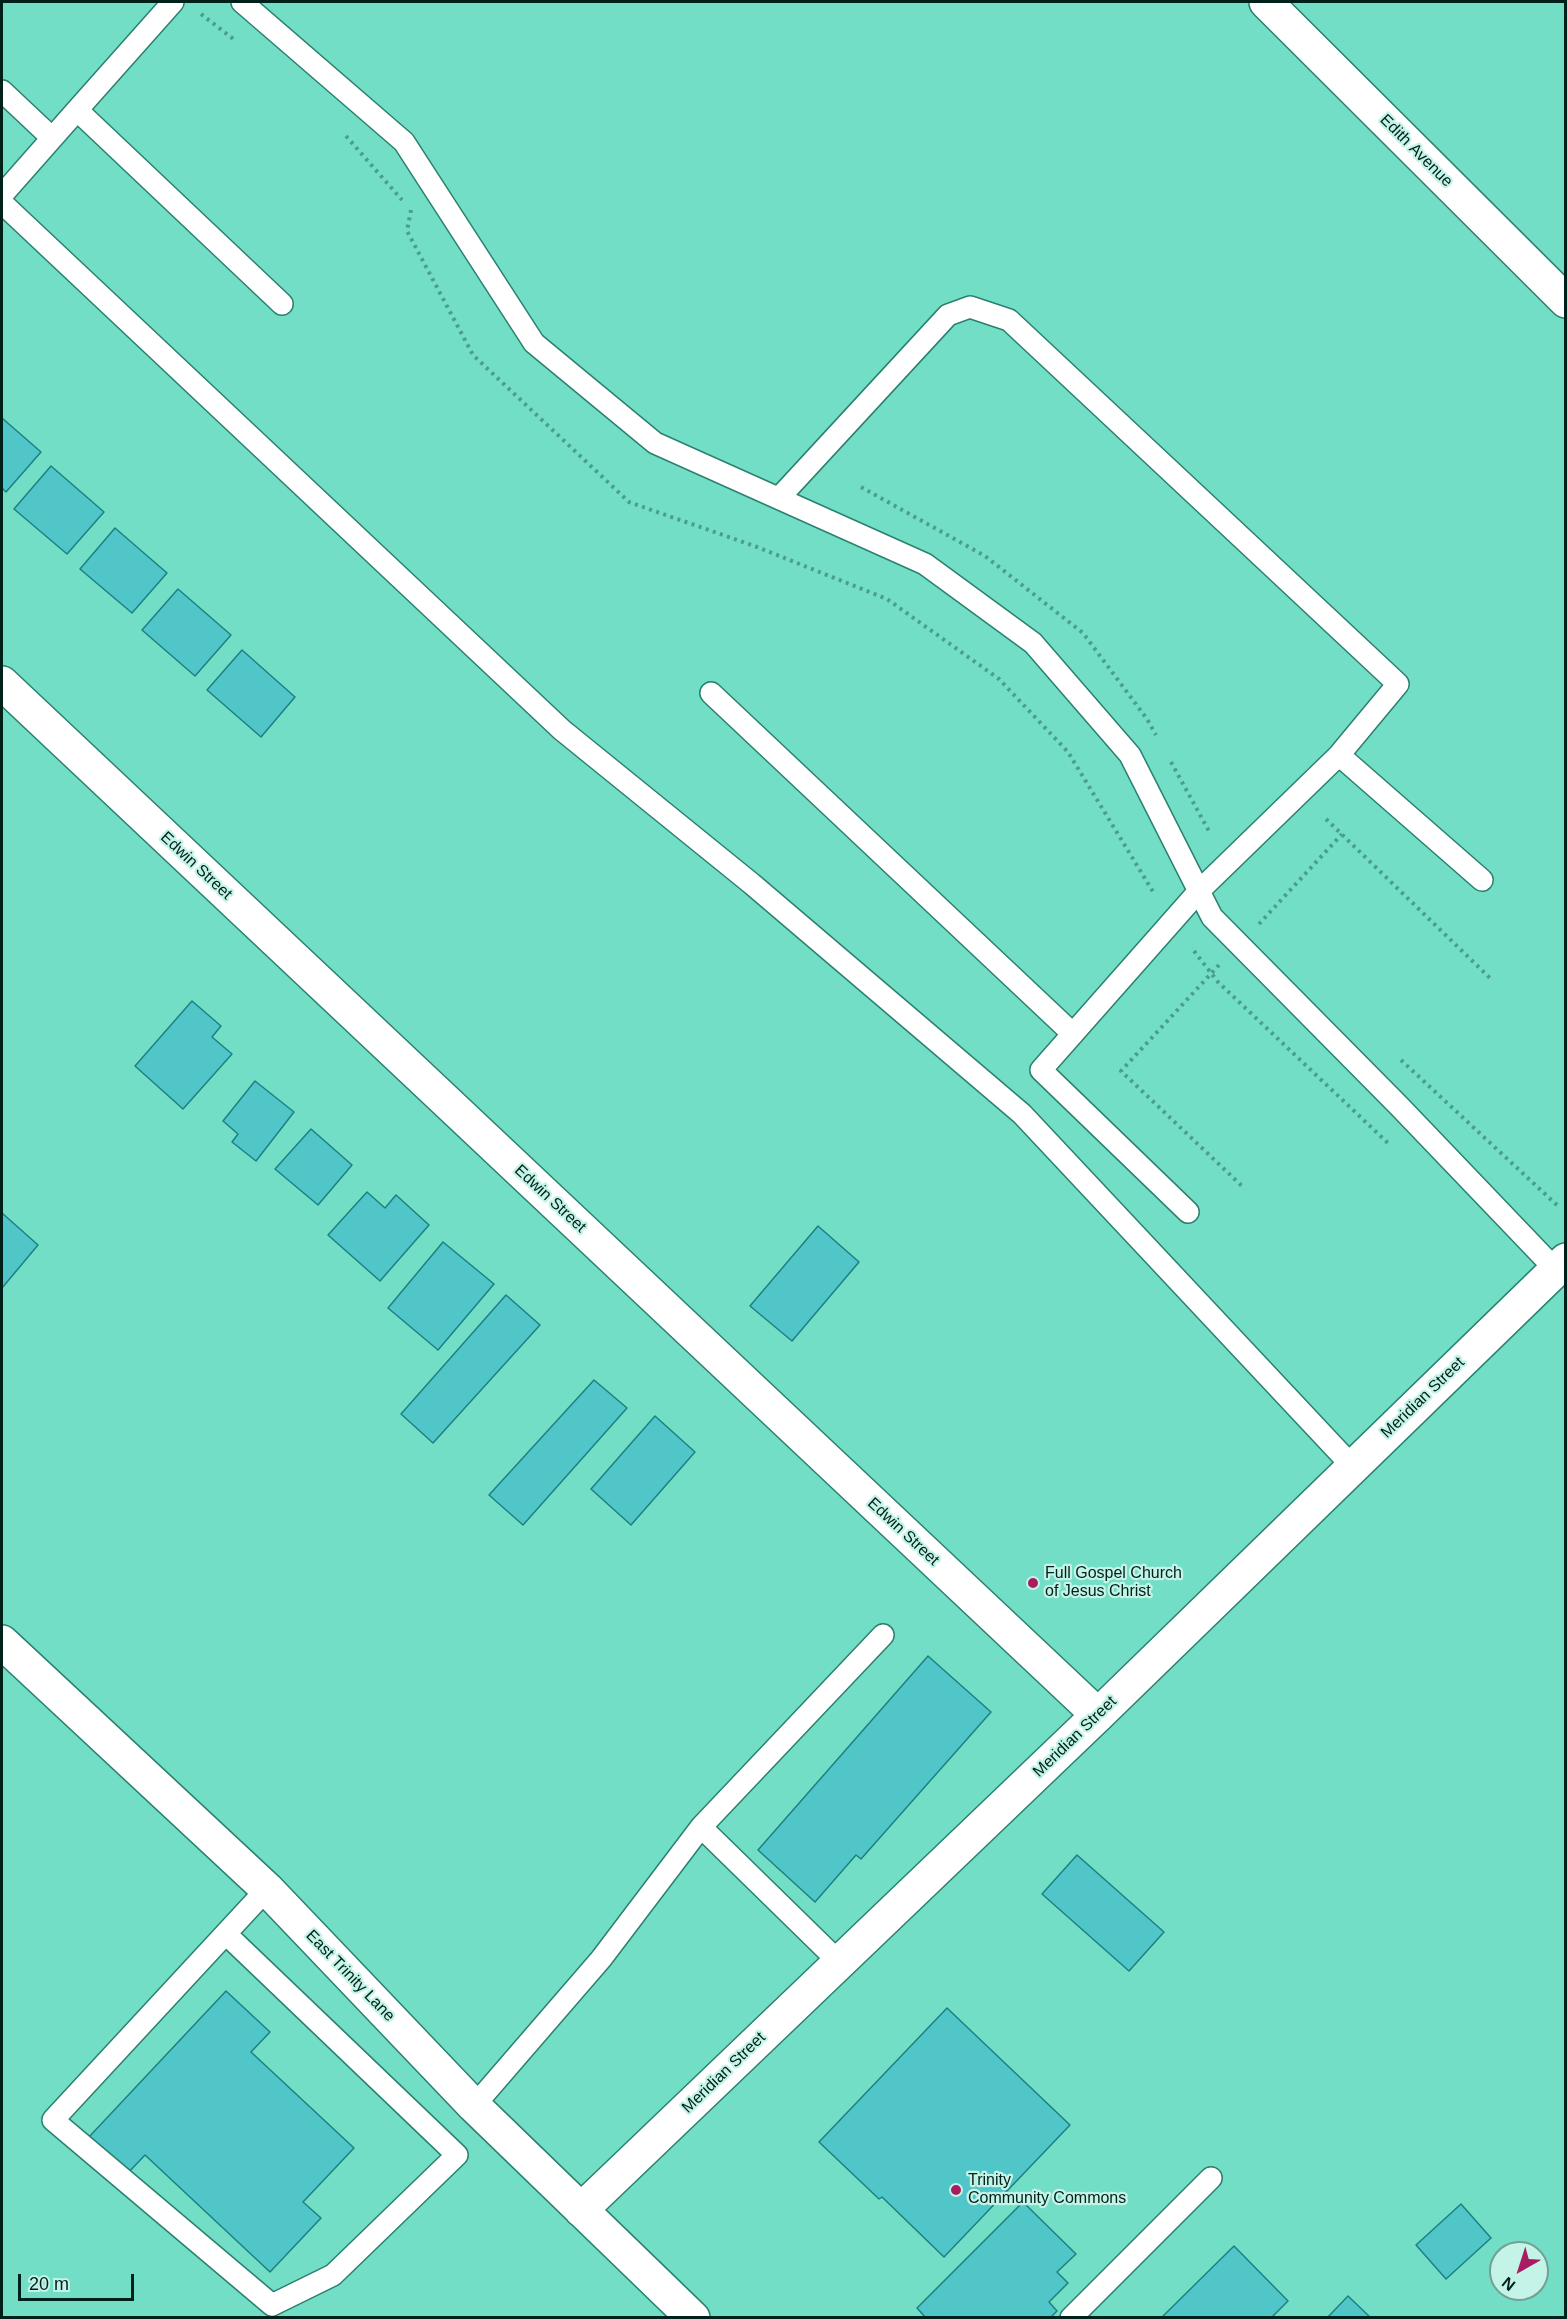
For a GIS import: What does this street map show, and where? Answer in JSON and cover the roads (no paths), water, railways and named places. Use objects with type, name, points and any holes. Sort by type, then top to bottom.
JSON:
[{"type":"street","name":"Edith Avenue","points":[[1266,2],[1566,301]]},
{"type":"street","name":"Edwin Street","points":[[2,683],[1098,1715]]},
{"type":"street","name":"Meridian Street","points":[[581,2210],[1098,1715],[1561,1265]]},
{"type":"street","name":"East Trinity Lane","points":[[2,1642],[267,1889],[474,2106],[693,2318]]},
{"type":"lane","points":[[2,195],[173,2]]},
{"type":"lane","points":[[242,2],[404,142],[534,343],[655,443],[925,564],[1033,644],[1130,755],[1212,917],[1561,1265]]},
{"type":"lane","points":[[2,91],[52,138]]},
{"type":"lane","points":[[77,110],[282,304]]},
{"type":"lane","points":[[2,203],[562,730],[752,884],[1022,1114],[1353,1467]]},
{"type":"lane","points":[[779,498],[948,315],[970,306],[1009,320],[1398,684],[1339,755],[1199,891],[1041,1070],[1188,1212]]},
{"type":"lane","points":[[711,693],[1073,1034]]},
{"type":"lane","points":[[1339,755],[1482,880]]},
{"type":"lane","points":[[474,2106],[601,1959],[701,1827],[883,1635]]},
{"type":"lane","points":[[701,1827],[839,1962]]},
{"type":"lane","points":[[226,1934],[457,2155],[333,2275],[272,2305],[53,2120],[267,1889]]},
{"type":"lane","points":[[1071,2318],[1211,2178]]},
{"type":"place","name":"Full Gospel Church of Jesus Christ","points":[[1033,1583]]},
{"type":"place","name":"Trinity Community Commons","points":[[956,2190]]}]
